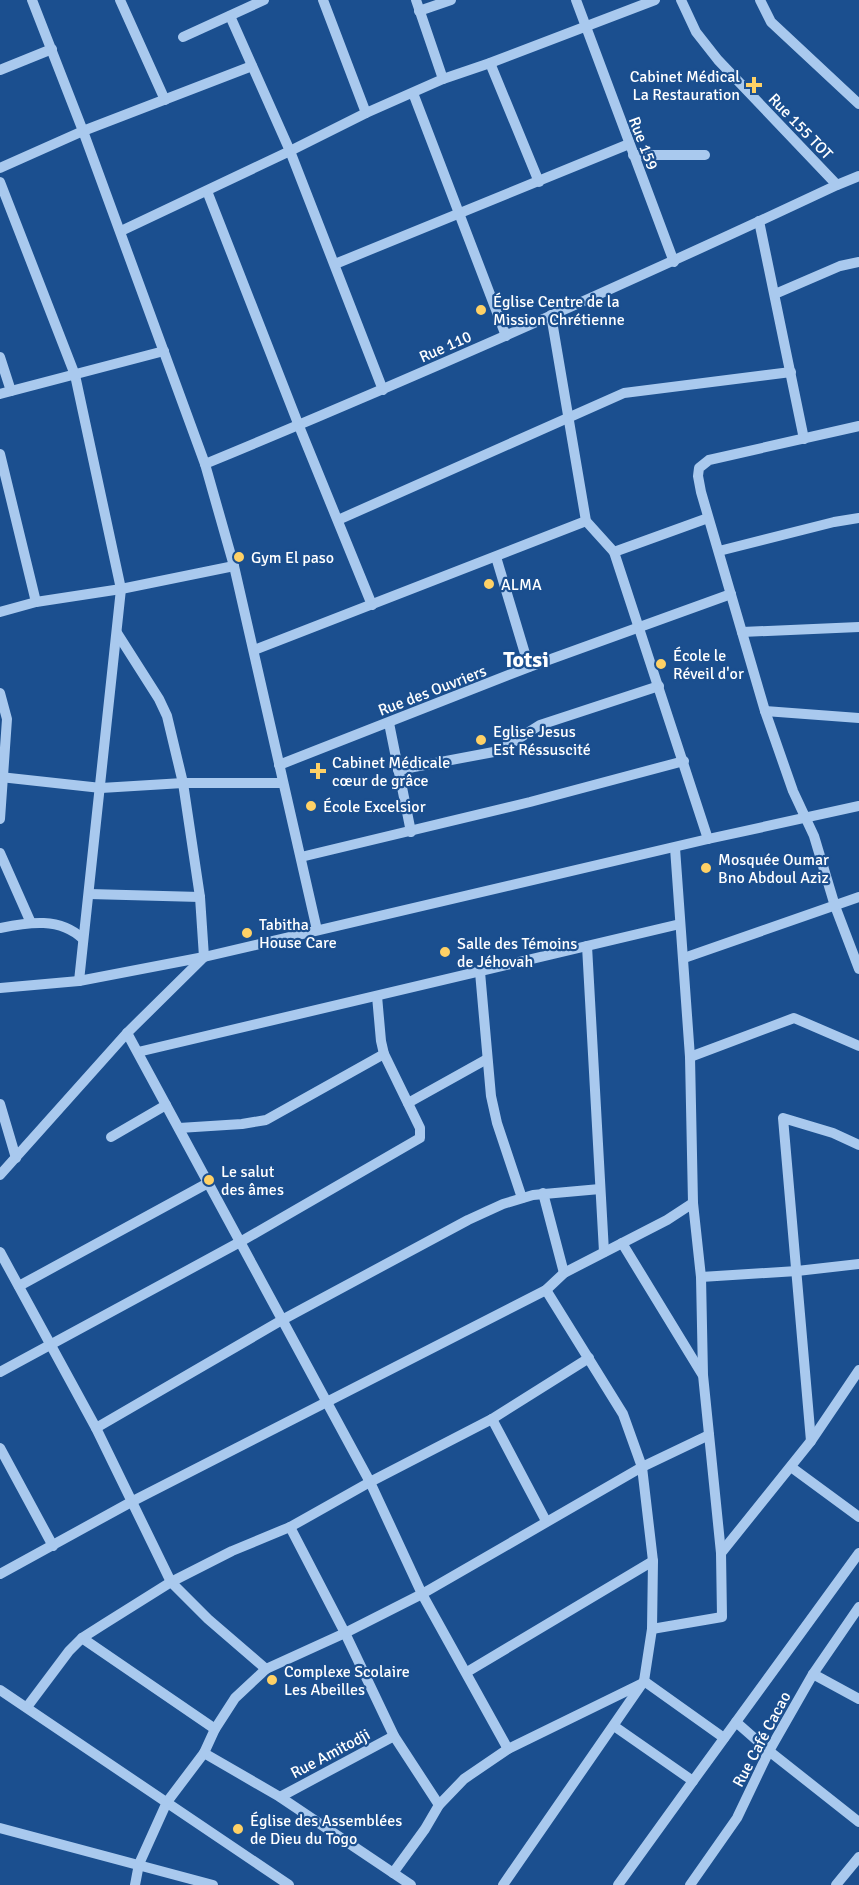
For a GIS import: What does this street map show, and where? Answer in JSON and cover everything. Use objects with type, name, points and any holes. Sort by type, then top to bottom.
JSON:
[{"type":"street","points":[[32,0],[121,231],[205,464],[234,566],[317,930]]},
{"type":"street","points":[[120,0],[165,100]]},
{"type":"street","points":[[183,37],[264,0]]},
{"type":"street","points":[[323,0],[366,113]]},
{"type":"street","points":[[443,79],[418,6],[451,0]]},
{"type":"street","name":"Rue 159","points":[[576,0],[674,262]]},
{"type":"street","points":[[121,231],[290,152],[366,113],[443,79],[655,0]]},
{"type":"street","name":"Rue 155 TOT","points":[[681,0],[696,32],[718,60],[837,185]]},
{"type":"street","points":[[759,0],[771,22],[854,92],[859,104]]},
{"type":"street","points":[[230,16],[290,152],[383,390]]},
{"type":"street","points":[[0,70],[52,49]]},
{"type":"street","points":[[490,63],[539,182]]},
{"type":"street","points":[[0,168],[83,131],[252,66]]},
{"type":"street","points":[[413,93],[506,336]]},
{"type":"street","points":[[335,264],[539,182],[631,150],[705,155]]},
{"type":"street","name":"Rue 110","points":[[205,464],[299,426],[506,336],[674,262],[859,176]]},
{"type":"street","points":[[0,182],[75,375],[122,589],[79,981]]},
{"type":"street","points":[[207,191],[372,605]]},
{"type":"street","points":[[759,221],[776,294],[804,439]]},
{"type":"street","points":[[776,294],[840,266],[859,262]]},
{"type":"street","points":[[551,315],[586,520],[614,552],[708,838]]},
{"type":"street","points":[[0,357],[5,392],[164,351]]},
{"type":"street","points":[[338,520],[631,392],[791,372]]},
{"type":"street","points":[[859,426],[709,460],[699,468],[698,476],[708,518],[765,711],[793,791],[814,836],[835,906],[859,969]]},
{"type":"street","points":[[0,454],[4,487],[36,602]]},
{"type":"street","points":[[614,552],[708,518]]},
{"type":"street","points":[[719,551],[834,522],[859,518]]},
{"type":"street","points":[[254,650],[586,520]]},
{"type":"street","points":[[496,557],[529,667]]},
{"type":"street","points":[[0,612],[36,602],[122,589],[234,566]]},
{"type":"street","name":"Rue des Ouvriers","points":[[279,765],[529,667],[731,594]]},
{"type":"street","points":[[742,632],[859,627]]},
{"type":"street","points":[[0,1175],[127,1033],[204,957],[200,897],[183,783],[163,707],[117,633]]},
{"type":"street","points":[[398,770],[499,751],[540,725],[658,686]]},
{"type":"street","points":[[0,693],[7,719],[0,819]]},
{"type":"street","points":[[765,711],[859,718]]},
{"type":"street","points":[[389,723],[411,832]]},
{"type":"street","points":[[301,857],[411,832],[684,761]]},
{"type":"street","points":[[2,777],[101,788],[183,783],[283,783]]},
{"type":"street","points":[[0,988],[79,981],[204,957],[675,848],[708,838],[859,806]]},
{"type":"street","points":[[652,1629],[722,1617],[721,1553],[703,1375],[701,1277],[693,1203],[690,1057],[675,848]]},
{"type":"street","points":[[0,853],[31,923]]},
{"type":"street","points":[[89,894],[200,897]]},
{"type":"street","points":[[684,958],[859,897]]},
{"type":"street","points":[[0,928],[31,923],[68,927],[83,939]]},
{"type":"street","points":[[138,1052],[680,924]]},
{"type":"street","points":[[587,946],[604,1252]]},
{"type":"street","points":[[480,972],[491,1096],[497,1123],[522,1198]]},
{"type":"street","points":[[0,1372],[240,1242],[420,1138],[420,1128],[384,1054],[377,996]]},
{"type":"street","points":[[690,1057],[794,1018],[859,1046]]},
{"type":"street","points":[[127,1033],[370,1482],[422,1594],[508,1749]]},
{"type":"street","points":[[178,1128],[242,1124],[266,1120],[384,1054]]},
{"type":"street","points":[[408,1103],[487,1059]]},
{"type":"street","points":[[0,1104],[16,1158]]},
{"type":"street","points":[[111,1137],[166,1105]]},
{"type":"street","points":[[810,1441],[783,1118],[833,1133],[859,1145]]},
{"type":"street","points":[[19,1286],[208,1183]]},
{"type":"street","points":[[96,1428],[282,1320],[468,1220],[503,1204],[543,1193],[600,1190]]},
{"type":"street","points":[[543,1193],[564,1273]]},
{"type":"street","points":[[0,1574],[134,1501],[546,1290],[564,1273],[693,1203]]},
{"type":"street","points":[[622,1243],[703,1375]]},
{"type":"street","points":[[0,1252],[134,1501],[171,1582],[266,1669]]},
{"type":"street","points":[[701,1277],[797,1271],[859,1264]]},
{"type":"street","points":[[503,1885],[643,1683],[652,1629],[652,1561],[642,1467],[622,1414],[546,1290]]},
{"type":"street","points":[[27,1707],[69,1651],[82,1638],[171,1582],[232,1551],[290,1527],[370,1482],[492,1419],[589,1358]]},
{"type":"street","points":[[721,1553],[810,1441],[859,1370]]},
{"type":"street","points":[[492,1419],[546,1521]]},
{"type":"street","points":[[135,1885],[139,1864],[167,1802],[204,1752],[215,1729],[235,1698],[266,1669],[345,1634],[422,1594],[642,1467],[709,1435]]},
{"type":"street","points":[[0,1448],[4,1466],[53,1546]]},
{"type":"street","points":[[790,1467],[859,1517]]},
{"type":"street","points":[[290,1527],[394,1736],[439,1805]]},
{"type":"street","points":[[618,1885],[859,1553]]},
{"type":"street","points":[[467,1672],[652,1561]]},
{"type":"street","name":"Rue Café Cacao","points":[[690,1885],[737,1818],[770,1751],[813,1674],[859,1607]]},
{"type":"street","points":[[82,1638],[215,1729]]},
{"type":"street","points":[[813,1674],[859,1699]]},
{"type":"street","points":[[643,1683],[724,1738]]},
{"type":"street","points":[[393,1873],[425,1829],[439,1805],[464,1779],[508,1749],[643,1683]]},
{"type":"street","points":[[0,1690],[289,1885]]},
{"type":"street","points":[[736,1722],[859,1822]]},
{"type":"street","points":[[614,1726],[693,1781]]},
{"type":"street","name":"Rue Amitodji","points":[[280,1797],[394,1736]]},
{"type":"street","points":[[204,1752],[280,1797],[411,1885]]},
{"type":"street","points":[[0,1828],[213,1885]]},
{"type":"street","points":[[836,1885],[859,1857]]},
{"type":"place","name":"Cabinet Médical La Restauration","points":[[754,85]]},
{"type":"place","name":"Église Centre de la Mission Chrétienne","points":[[481,310]]},
{"type":"place","name":"Gym El paso","points":[[239,557]]},
{"type":"place","name":"ALMA","points":[[489,584]]},
{"type":"place","name":"École le Réveil d'or","points":[[661,664]]},
{"type":"place","name":"Eglise Jesus Est Réssuscité","points":[[481,740]]},
{"type":"place","name":"Cabinet Médicale cœur de grâce","points":[[318,771]]},
{"type":"place","name":"École Excelsior","points":[[311,806]]},
{"type":"place","name":"Mosquée Oumar Bno Abdoul Aziz","points":[[706,868]]},
{"type":"place","name":"Tabitha House Care","points":[[247,933]]},
{"type":"place","name":"Salle des Témoins de Jéhovah","points":[[445,952]]},
{"type":"place","name":"Le salut des âmes","points":[[209,1180]]},
{"type":"place","name":"Complexe Scolaire Les Abeilles","points":[[272,1680]]},
{"type":"place","name":"Église des Assemblées de Dieu du Togo","points":[[238,1829]]},
{"type":"district","name":"Totsi","points":[[526,659]]}]
